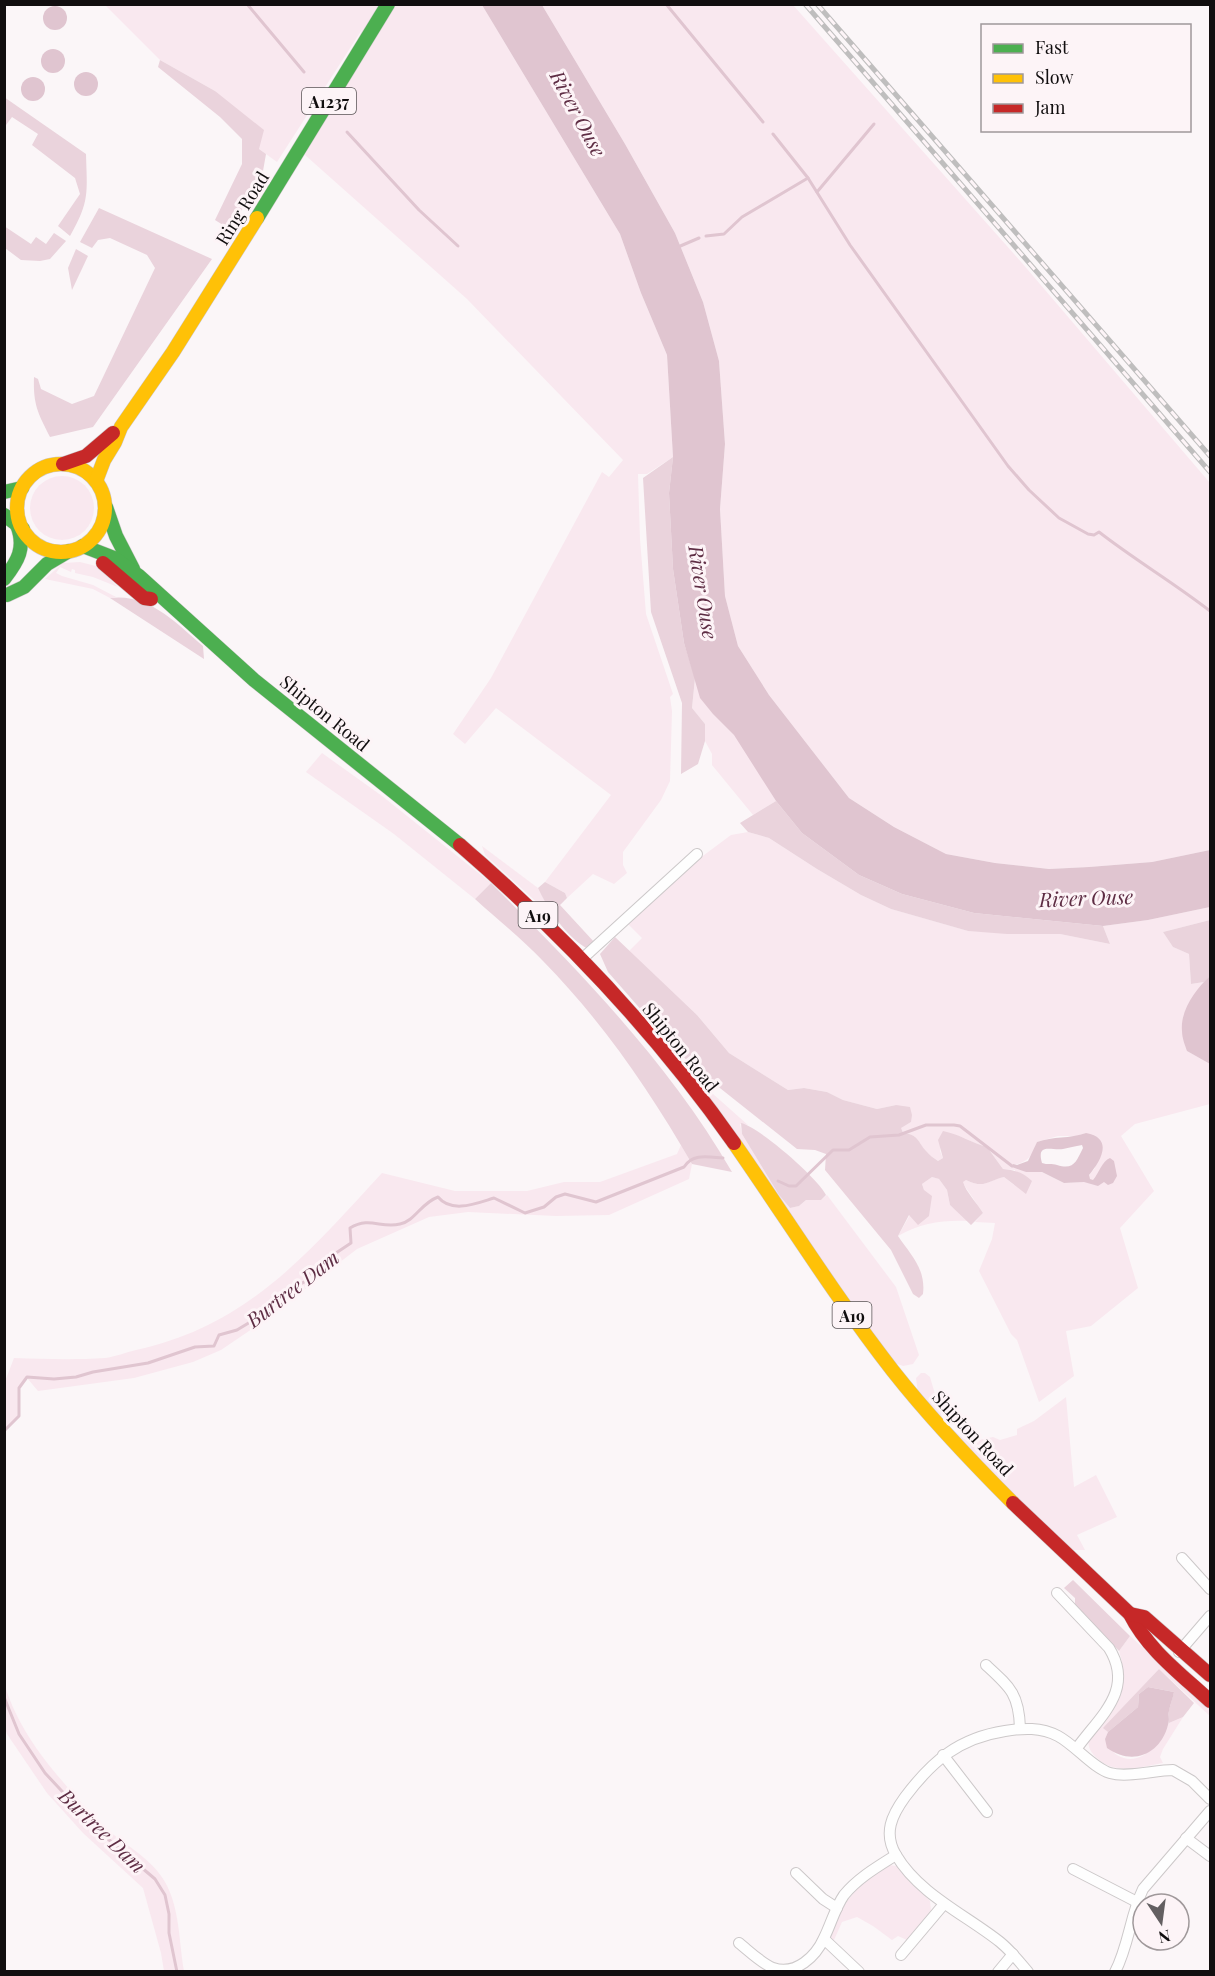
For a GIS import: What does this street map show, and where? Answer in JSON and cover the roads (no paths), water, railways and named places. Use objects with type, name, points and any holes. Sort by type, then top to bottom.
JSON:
[{"type":"main road","name":"Ring Road","points":[[96,482],[104,460],[121,428],[149,389],[268,201],[388,4]]},
{"type":"main road","points":[[111,521],[107,490],[108,477],[115,460],[142,417],[149,389]]},
{"type":"main road","name":"Ring Road","points":[[63,464],[86,456],[121,428]]},
{"type":"main road","points":[[4,579],[17,563],[22,549],[18,513],[22,488],[38,471],[46,467],[63,464],[81,469],[96,482],[104,496],[102,524],[98,532],[83,546],[63,554],[39,571],[24,586],[6,597]]},
{"type":"main road","points":[[4,492],[22,488]]},
{"type":"main road","name":"Shipton Road","points":[[105,504],[133,569]]},
{"type":"main road","points":[[4,515],[33,541],[63,554],[98,560],[111,568],[144,598],[168,603]]},
{"type":"main road","points":[[6,597],[30,558],[33,541]]},
{"type":"main road","name":"Shipton Road","points":[[83,546],[108,555],[133,569],[254,679],[465,849],[535,912],[582,959],[674,1062],[744,1157],[865,1334],[901,1380],[942,1428],[1045,1536],[1130,1614],[1135,1625],[1210,1701]]},
{"type":"main road","name":"Shipton Road","points":[[1130,1614],[1144,1617],[1210,1674]]},
{"type":"street","points":[[582,959],[697,854]]},
{"type":"street","points":[[1182,1558],[1210,1588]]},
{"type":"street","points":[[1057,1593],[1109,1648],[1116,1658],[1119,1670],[1118,1692],[1077,1748]]},
{"type":"street","points":[[1170,1662],[1210,1616]]},
{"type":"street","points":[[986,1665],[1014,1694],[1018,1704],[1020,1728]]},
{"type":"street","points":[[1028,1971],[999,1942],[944,1904],[896,1856],[889,1834],[891,1818],[910,1791],[943,1755],[977,1737],[1020,1728],[1045,1731],[1077,1748],[1109,1773],[1173,1770],[1191,1781],[1210,1799]]},
{"type":"street","points":[[943,1755],[987,1812]]},
{"type":"street","points":[[1142,1892],[1210,1811]]},
{"type":"street","points":[[1186,1838],[1210,1856]]},
{"type":"street","points":[[739,1943],[773,1968],[791,1970],[808,1960],[824,1940],[843,1896],[858,1881],[896,1856]]},
{"type":"street","points":[[1072,1869],[1131,1899]]},
{"type":"street","points":[[796,1873],[823,1899],[837,1908]]},
{"type":"street","points":[[901,1954],[944,1904]]},
{"type":"street","points":[[1115,1971],[1125,1953],[1131,1928]]},
{"type":"street","points":[[824,1940],[859,1971]]},
{"type":"street","points":[[998,1971],[1013,1954]]},
{"type":"water","name":"River Ouse","points":[[482,5],[542,5],[675,233],[703,302],[719,361],[725,444],[720,509],[725,596],[738,646],[769,695],[849,798],[894,827],[946,854],[995,863],[1049,869],[1089,867],[1152,862],[1210,850],[1210,907],[1148,920],[1103,926],[974,913],[902,894],[859,875],[802,833],[776,801],[734,735],[700,698],[684,643],[673,569],[669,493],[673,457],[667,355],[620,234]]},
{"type":"water","points":[[55,6],[63,10],[67,18],[63,26],[55,30],[47,26],[43,18],[47,10]]},
{"type":"water","points":[[53,49],[58,50],[64,56],[64,66],[58,72],[53,73],[48,72],[42,66],[41,61],[42,56],[48,50]]},
{"type":"water","points":[[86,72],[91,73],[97,79],[97,89],[91,95],[86,96],[81,95],[75,89],[74,84],[75,79],[81,73]]},
{"type":"water","points":[[33,77],[38,78],[44,84],[44,94],[38,100],[33,101],[28,100],[22,94],[21,89],[22,84],[28,78]]},
{"type":"water","points":[[1210,976],[1210,1064],[1187,1051],[1183,1039],[1182,1023],[1190,1001]]},
{"type":"water","points":[[1086,1133],[1095,1136],[1102,1145],[1101,1157],[1089,1175],[1090,1179],[1093,1180],[1103,1164],[1110,1158],[1114,1161],[1117,1176],[1113,1183],[1108,1185],[1104,1182],[1098,1186],[1084,1182],[1064,1183],[1042,1172],[1026,1172],[1012,1167],[1013,1164],[1028,1161],[1037,1142]],"holes":[[[1082,1145],[1083,1148],[1071,1166],[1042,1163],[1041,1152],[1043,1150]]]},
{"type":"water","points":[[1148,1687],[1174,1692],[1169,1711],[1169,1723],[1159,1744],[1152,1750],[1135,1757],[1116,1753],[1107,1748],[1105,1739],[1108,1732],[1138,1707],[1139,1694]]},
{"type":"waterway","points":[[247,4],[304,72]]},
{"type":"waterway","points":[[666,4],[763,122]]},
{"type":"waterway","points":[[817,192],[874,124]]},
{"type":"waterway","points":[[347,132],[419,210],[458,246]]},
{"type":"waterway","points":[[773,134],[808,178],[850,245],[1008,466],[1029,490],[1059,518],[1088,534],[1094,535],[1099,532],[1210,611]]},
{"type":"waterway","points":[[706,236],[724,234],[742,217],[808,178]]},
{"type":"waterway","points":[[678,247],[699,238]]},
{"type":"waterway","points":[[778,1181],[789,1186],[796,1186],[833,1150],[849,1150],[870,1137],[899,1135],[926,1125],[960,1126],[1012,1166]]},
{"type":"waterway","name":"Burtree Dam","points":[[4,1431],[19,1416],[19,1388],[27,1377],[54,1379],[76,1377],[148,1363],[195,1347],[214,1346],[219,1335],[237,1330],[273,1308],[287,1291],[306,1281],[312,1269],[351,1243],[350,1228],[357,1225],[364,1223],[400,1224],[438,1197],[450,1205],[457,1206],[494,1198],[525,1213],[544,1207],[556,1197],[565,1194],[596,1202],[684,1167],[696,1158],[723,1158]]},
{"type":"waterway","name":"Burtree Dam","points":[[4,1697],[19,1734],[45,1773],[101,1833],[155,1879],[165,1895],[169,1914],[169,1933],[177,1972]]},
{"type":"railway","points":[[805,4],[1210,472]]},
{"type":"railway","points":[[817,4],[1210,456]]}]
